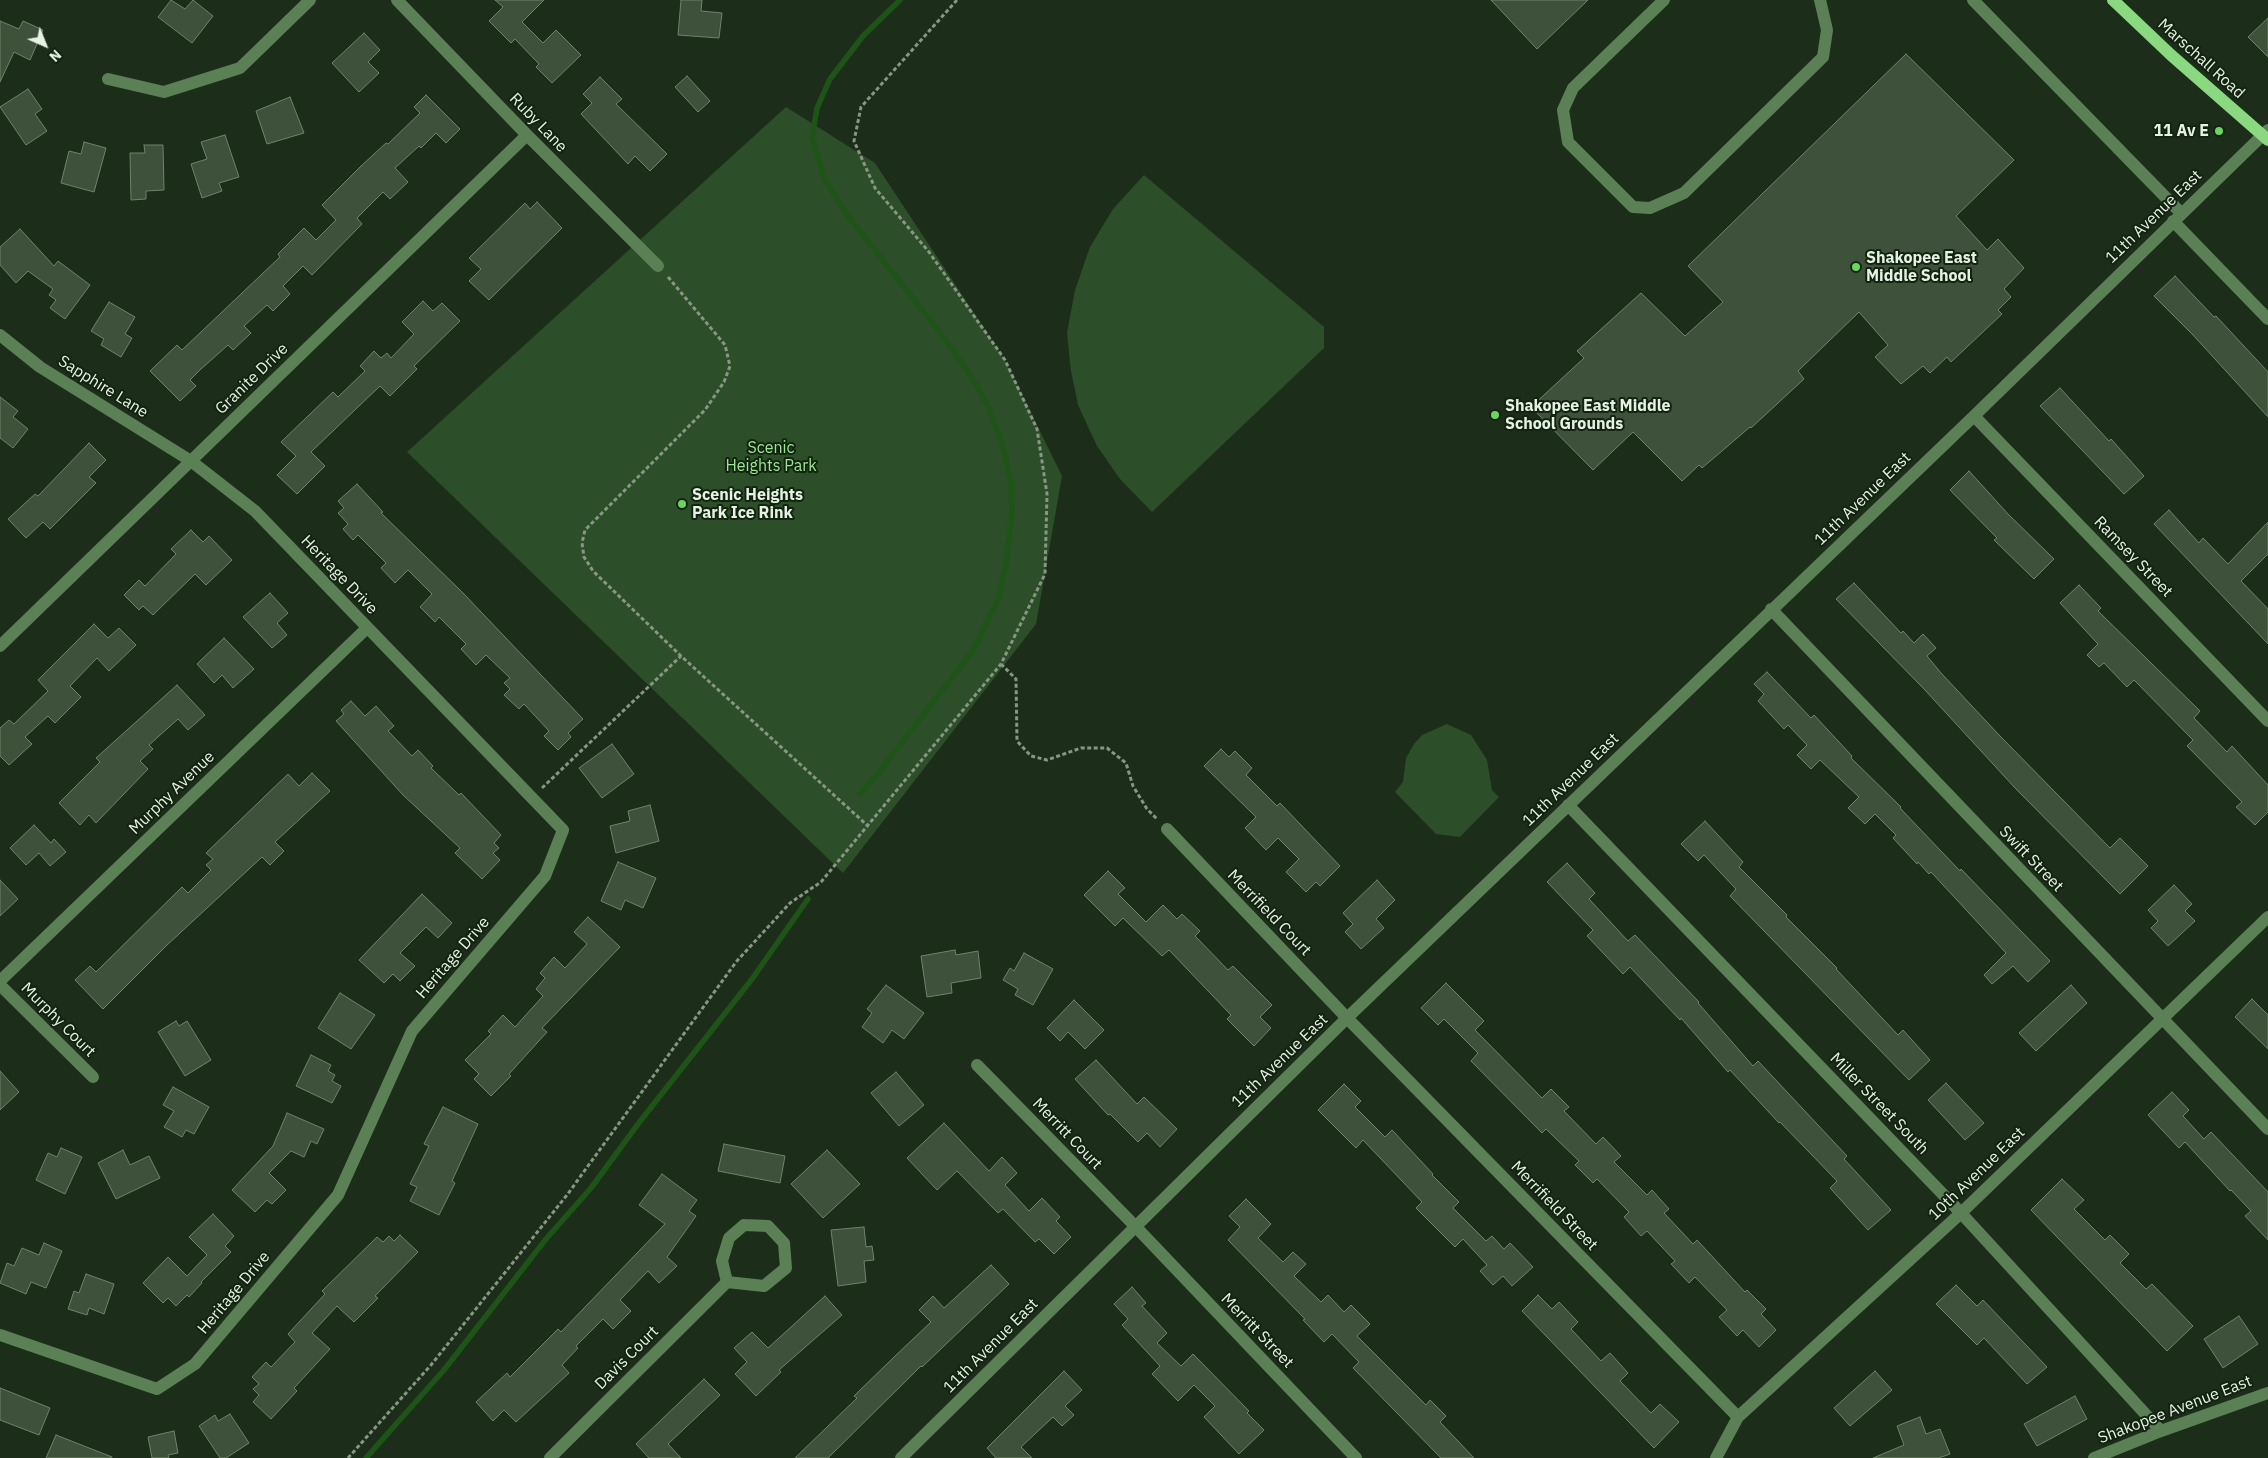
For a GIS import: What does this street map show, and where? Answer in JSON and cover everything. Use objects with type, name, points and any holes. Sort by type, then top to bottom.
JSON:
[{"type":"main road","name":"Marschall Road","points":[[2113,0],[2171,55],[2266,135]]},
{"type":"street","points":[[108,79],[164,92],[240,68],[310,0]]},
{"type":"street","name":"Ruby Lane","points":[[397,0],[527,135],[658,266]]},
{"type":"street","points":[[1664,0],[1573,88],[1563,110],[1568,142],[1633,207],[1650,208],[1684,193],[1823,58],[1827,30],[1820,0]]},
{"type":"street","points":[[1973,0],[2177,217],[2268,319]]},
{"type":"street","name":"Granite Drive","points":[[0,646],[527,135]]},
{"type":"street","name":"11th Avenue East","points":[[901,1458],[1347,1018],[1974,416],[2177,217],[2266,135]]},
{"type":"street","name":"Sapphire Lane","points":[[0,335],[40,367],[191,461]]},
{"type":"street","name":"Ramsey Street","points":[[1974,416],[2268,721]]},
{"type":"street","name":"Heritage Drive","points":[[0,1336],[157,1389],[195,1364],[338,1195],[412,1031],[545,876],[563,830],[255,511],[191,461]]},
{"type":"street","name":"Swift Street","points":[[1771,610],[2268,1129]]},
{"type":"street","name":"Murphy Avenue","points":[[0,981],[367,628]]},
{"type":"street","name":"Miller Street South","points":[[1568,805],[1961,1212],[2161,1431]]},
{"type":"street","name":"Merrifield Court","points":[[1168,829],[1347,1018]]},
{"type":"street","name":"10th Avenue East","points":[[1716,1458],[1738,1418],[1961,1212],[2268,917]]},
{"type":"street","name":"Murphy Court","points":[[0,985],[93,1077]]},
{"type":"street","name":"Merrifield Street","points":[[1347,1018],[1738,1418]]},
{"type":"street","name":"Merritt Court","points":[[977,1065],[1135,1226]]},
{"type":"street","points":[[744,1225],[768,1226],[784,1243],[786,1268],[764,1286],[727,1282],[722,1261],[729,1238],[744,1225]]},
{"type":"street","name":"Merritt Street","points":[[1135,1226],[1356,1458]]},
{"type":"street","name":"Davis Court","points":[[550,1458],[727,1282]]},
{"type":"street","name":"Shakopee Avenue East","points":[[2094,1458],[2268,1392]]},
{"type":"path","points":[[348,1458],[431,1366],[567,1195],[736,962],[790,903],[821,882],[1000,664],[1045,574],[1048,494],[1037,429],[1005,360],[929,252],[876,188],[854,141],[861,107],[957,0]]},
{"type":"path","points":[[658,266],[725,345],[730,366],[724,382],[704,410],[585,530],[582,543],[584,557],[593,571],[681,656],[868,826]]},
{"type":"path","points":[[531,799],[681,656]]},
{"type":"path","points":[[1000,664],[1016,679],[1018,740],[1031,756],[1047,760],[1081,748],[1107,748],[1126,763],[1133,786],[1147,809],[1168,829]]},
{"type":"green space","name":"Scenic Heights Park","points":[[786,107],[875,163],[1005,360],[1062,476],[1036,624],[843,873],[407,452]]},
{"type":"green space","points":[[1144,175],[1324,327],[1324,348],[1152,512],[1120,479],[1097,446],[1078,405],[1071,371],[1067,333],[1075,290],[1090,247],[1113,209]]},
{"type":"green space","points":[[1447,724],[1471,735],[1487,760],[1492,790],[1499,797],[1460,837],[1436,834],[1395,792],[1403,782],[1406,758],[1414,744],[1422,735]]},
{"type":"building","points":[[171,0],[185,9],[193,0],[213,16],[192,43],[158,17]]},
{"type":"building","points":[[495,0],[544,0],[522,22],[543,43],[556,30],[581,55],[552,83],[536,67],[539,64],[515,39],[511,43],[489,21],[503,7]]},
{"type":"building","points":[[681,0],[702,0],[701,11],[722,13],[719,38],[678,35]]},
{"type":"building","points":[[1491,0],[1588,0],[1537,49]]},
{"type":"building","points":[[2268,18],[2268,57],[2248,37]]},
{"type":"building","points":[[0,21],[19,29],[23,21],[43,30],[30,60],[14,52],[0,82]]},
{"type":"building","points":[[364,33],[380,50],[368,62],[379,73],[359,92],[332,63]]},
{"type":"building","name":"Shakopee East Middle School","points":[[1906,54],[2014,160],[1956,216],[1987,250],[1998,239],[2024,268],[2004,289],[2011,297],[1998,310],[2002,314],[1951,362],[1947,357],[1930,373],[1923,366],[1901,384],[1875,357],[1888,345],[1859,312],[1798,371],[1804,379],[1751,428],[1702,468],[1699,465],[1682,481],[1633,432],[1593,470],[1531,407],[1584,358],[1577,351],[1641,293],[1685,336],[1723,302],[1688,266]]},
{"type":"building","points":[[687,76],[710,101],[698,112],[675,87]]},
{"type":"building","points":[[600,77],[622,99],[616,104],[667,154],[650,171],[635,156],[628,164],[581,114],[592,103],[583,94]]},
{"type":"building","points":[[28,89],[42,109],[35,114],[47,131],[26,145],[0,107]]},
{"type":"building","points":[[426,95],[460,129],[446,143],[436,133],[421,148],[419,146],[395,168],[408,182],[390,199],[383,192],[357,218],[362,224],[312,275],[303,266],[283,286],[290,294],[273,311],[267,305],[244,326],[251,333],[233,350],[228,345],[201,369],[190,380],[196,386],[180,401],[150,371],[177,345],[182,350],[280,257],[278,254],[304,228],[316,240],[336,220],[322,205],[360,167],[386,143],[388,144],[420,113],[414,107]]},
{"type":"building","points":[[290,97],[304,133],[267,144],[256,111]]},
{"type":"building","points":[[225,135],[239,177],[219,183],[222,191],[202,198],[191,164],[207,159],[201,142]]},
{"type":"building","points":[[84,142],[106,148],[94,192],[61,183],[69,151],[81,154]]},
{"type":"building","points":[[144,145],[163,145],[164,190],[146,191],[146,199],[131,200],[130,153],[145,153]]},
{"type":"building","points":[[537,202],[562,228],[489,300],[469,281],[481,269],[469,258],[525,203],[530,209]]},
{"type":"building","points":[[20,229],[54,266],[58,261],[90,285],[65,319],[50,308],[56,300],[49,295],[53,289],[28,271],[16,283],[0,265],[0,247]]},
{"type":"building","points":[[2175,276],[2214,317],[2216,316],[2268,372],[2268,417],[2193,335],[2154,296]]},
{"type":"building","points":[[423,301],[433,311],[442,303],[460,321],[414,366],[417,369],[390,396],[380,386],[311,452],[325,466],[297,494],[277,475],[296,456],[281,442],[333,392],[338,397],[365,371],[360,366],[374,351],[381,358],[387,353],[391,358],[414,334],[402,322]]},
{"type":"building","points":[[109,302],[135,317],[125,334],[132,338],[121,357],[101,345],[104,339],[91,331]]},
{"type":"building","points":[[2060,388],[2109,441],[2111,439],[2144,476],[2124,494],[2040,406]]},
{"type":"building","points":[[0,397],[18,411],[13,417],[28,429],[13,448],[0,438]]},
{"type":"building","points":[[89,443],[106,460],[89,477],[96,483],[50,529],[43,522],[26,538],[8,519],[35,494],[38,496]]},
{"type":"building","points":[[1969,471],[2008,514],[2054,559],[2034,579],[1994,540],[1997,538],[1950,490]]},
{"type":"building","points":[[357,484],[383,512],[381,513],[463,593],[583,719],[568,733],[571,737],[558,750],[544,736],[549,731],[524,704],[519,709],[504,695],[510,689],[504,683],[510,678],[486,655],[476,665],[461,649],[466,644],[439,617],[435,622],[420,607],[432,594],[408,570],[395,583],[381,568],[386,563],[358,535],[353,540],[343,529],[348,524],[338,513],[344,508],[338,501]]},
{"type":"building","points":[[2169,510],[2199,543],[2203,538],[2228,564],[2268,522],[2268,554],[2241,581],[2268,609],[2268,644],[2154,524]]},
{"type":"building","points":[[191,530],[203,542],[209,536],[232,560],[206,585],[195,574],[153,615],[143,606],[139,610],[124,595],[139,580],[145,586],[176,554],[171,549]]},
{"type":"building","points":[[1854,583],[1901,633],[1903,631],[1914,643],[1923,634],[1936,648],[1927,656],[1941,673],[2110,848],[2120,838],[2148,866],[2120,894],[2016,789],[1924,689],[1836,599]]},
{"type":"building","points":[[2079,585],[2101,608],[2098,611],[2200,711],[2194,718],[2227,752],[2232,746],[2268,785],[2268,812],[2255,825],[2236,807],[2242,802],[2187,746],[2193,740],[2134,680],[2127,687],[2104,663],[2099,667],[2087,655],[2098,644],[2060,603]]},
{"type":"building","points":[[270,593],[288,613],[277,623],[287,635],[272,648],[243,617]]},
{"type":"building","points":[[94,624],[108,638],[119,628],[136,645],[109,671],[97,658],[70,686],[81,697],[55,723],[48,716],[25,737],[32,744],[9,765],[0,756],[0,728],[9,720],[14,724],[48,691],[38,680]]},
{"type":"building","points":[[224,638],[254,669],[233,688],[222,675],[214,683],[197,664]]},
{"type":"building","points":[[1767,672],[1811,718],[1814,715],[1852,756],[1851,758],[2050,961],[2028,982],[2013,966],[1992,984],[1984,975],[2006,953],[1931,872],[1929,874],[1918,862],[1917,864],[1893,838],[1896,835],[1875,814],[1865,824],[1848,808],[1859,797],[1820,760],[1811,769],[1797,755],[1807,745],[1788,725],[1784,729],[1758,701],[1764,694],[1754,684]]},
{"type":"building","points":[[177,685],[205,715],[188,730],[178,719],[149,745],[153,749],[140,761],[148,769],[96,823],[89,815],[80,825],[59,803],[100,762],[96,758]]},
{"type":"building","points":[[351,701],[365,716],[376,706],[394,726],[388,731],[412,756],[418,750],[433,766],[431,768],[459,795],[461,793],[501,835],[494,843],[499,848],[493,853],[500,860],[482,879],[455,853],[460,848],[403,795],[336,721],[344,714],[341,710]]},
{"type":"building","points":[[612,744],[634,774],[602,798],[579,768]]},
{"type":"building","points":[[1221,749],[1229,757],[1235,751],[1252,768],[1246,775],[1277,806],[1280,803],[1340,866],[1320,886],[1316,882],[1306,892],[1286,872],[1299,859],[1278,838],[1266,850],[1245,828],[1256,817],[1204,766]]},
{"type":"building","points":[[312,773],[330,791],[275,842],[284,851],[270,865],[262,857],[166,946],[103,1009],[75,980],[90,966],[96,972],[182,887],[188,893],[211,870],[206,865],[213,859],[206,853],[288,774],[299,786]]},
{"type":"building","points":[[650,805],[659,841],[616,853],[610,826],[630,821],[628,811]]},
{"type":"building","points":[[1705,821],[1743,862],[1739,867],[1787,915],[1786,917],[1837,968],[1898,1035],[1903,1030],[1930,1060],[1909,1080],[1730,896],[1736,889],[1704,855],[1698,861],[1681,844]]},
{"type":"building","points":[[34,825],[51,843],[54,839],[66,852],[50,866],[39,853],[26,865],[10,848]]},
{"type":"building","points":[[618,862],[656,878],[643,908],[625,900],[621,910],[601,901]]},
{"type":"building","points":[[1567,863],[1595,893],[1589,899],[1628,941],[1635,935],[1699,1002],[1753,1066],[1758,1061],[1847,1156],[1844,1159],[1891,1210],[1868,1230],[1830,1188],[1837,1181],[1779,1123],[1730,1070],[1728,1072],[1681,1018],[1680,1020],[1630,967],[1623,974],[1587,936],[1593,930],[1547,882]]},
{"type":"building","points":[[1108,871],[1125,888],[1118,894],[1146,922],[1163,905],[1177,919],[1182,914],[1200,931],[1195,936],[1228,970],[1233,966],[1272,1005],[1260,1017],[1271,1028],[1254,1046],[1227,1019],[1231,1015],[1169,950],[1162,956],[1123,918],[1115,926],[1084,895]]},
{"type":"building","points":[[0,880],[18,899],[0,916]]},
{"type":"building","points":[[1377,880],[1395,900],[1376,919],[1384,928],[1361,949],[1345,932],[1353,924],[1343,913]]},
{"type":"building","points":[[2174,885],[2192,904],[2185,911],[2195,921],[2168,946],[2151,928],[2158,921],[2148,910]]},
{"type":"building","points":[[422,894],[452,923],[438,938],[426,927],[400,953],[415,966],[400,981],[393,974],[384,983],[359,960]]},
{"type":"building","points":[[588,917],[620,947],[542,1028],[547,1032],[509,1074],[511,1076],[491,1096],[474,1079],[479,1074],[465,1060],[491,1034],[488,1031],[503,1015],[515,1027],[543,996],[536,989],[545,978],[540,973],[554,957],[565,968],[587,944],[574,932]]},
{"type":"building","points":[[955,950],[956,955],[978,951],[981,978],[951,983],[952,993],[927,997],[921,956]]},
{"type":"building","points":[[1024,953],[1053,969],[1033,1005],[1015,995],[1018,989],[1003,980],[1010,968],[1014,971]]},
{"type":"building","points":[[1446,983],[1484,1021],[1475,1030],[1542,1098],[1551,1089],[1569,1107],[1564,1111],[1596,1144],[1603,1137],[1621,1156],[1614,1162],[1647,1195],[1652,1190],[1669,1209],[1664,1213],[1693,1244],[1697,1240],[1745,1292],[1747,1290],[1766,1309],[1761,1314],[1776,1330],[1759,1347],[1743,1330],[1737,1336],[1719,1317],[1727,1310],[1695,1277],[1689,1283],[1671,1264],[1675,1261],[1647,1231],[1641,1236],[1624,1217],[1629,1212],[1597,1179],[1593,1183],[1575,1165],[1579,1161],[1546,1129],[1542,1133],[1471,1061],[1478,1053],[1444,1019],[1438,1025],[1421,1008]]},
{"type":"building","points":[[886,985],[924,1013],[904,1039],[892,1030],[883,1043],[862,1027],[872,1013],[867,1009]]},
{"type":"building","points":[[2071,985],[2087,1003],[2036,1051],[2019,1033]]},
{"type":"building","points":[[340,993],[375,1015],[351,1049],[318,1028]]},
{"type":"building","points":[[2252,999],[2268,1015],[2268,1049],[2235,1017]]},
{"type":"building","points":[[1074,1000],[1104,1030],[1085,1049],[1068,1032],[1060,1041],[1047,1028]]},
{"type":"building","points":[[176,1021],[179,1026],[187,1021],[211,1060],[185,1076],[158,1032]]},
{"type":"building","points":[[311,1055],[331,1065],[328,1071],[335,1075],[332,1081],[341,1086],[332,1103],[296,1086]]},
{"type":"building","points":[[1096,1060],[1137,1104],[1144,1097],[1177,1129],[1160,1147],[1147,1133],[1138,1142],[1110,1114],[1108,1115],[1075,1079]]},
{"type":"building","points":[[0,1071],[19,1092],[0,1110]]},
{"type":"building","points":[[896,1072],[924,1105],[899,1126],[871,1093]]},
{"type":"building","points":[[1946,1083],[1984,1123],[1965,1140],[1928,1100]]},
{"type":"building","points":[[1344,1084],[1361,1101],[1355,1107],[1385,1137],[1392,1130],[1459,1202],[1453,1208],[1486,1241],[1492,1236],[1504,1249],[1510,1243],[1533,1267],[1512,1286],[1503,1276],[1493,1285],[1480,1271],[1487,1265],[1463,1239],[1455,1247],[1416,1208],[1422,1202],[1363,1140],[1356,1148],[1318,1110]]},
{"type":"building","points":[[173,1087],[209,1107],[194,1134],[186,1130],[182,1137],[164,1127],[174,1111],[163,1105]]},
{"type":"building","points":[[2172,1092],[2189,1110],[2183,1116],[2204,1139],[2211,1132],[2268,1192],[2268,1240],[2245,1216],[2251,1211],[2185,1142],[2179,1148],[2148,1115]]},
{"type":"building","points":[[443,1107],[478,1124],[452,1181],[455,1183],[439,1215],[410,1201],[417,1187],[410,1184],[429,1146],[424,1144]]},
{"type":"building","points":[[287,1113],[324,1129],[317,1144],[311,1141],[304,1157],[291,1151],[269,1173],[286,1190],[272,1204],[267,1200],[255,1212],[232,1190],[273,1146]]},
{"type":"building","points":[[944,1123],[989,1171],[1002,1157],[1017,1173],[1005,1185],[1029,1211],[1042,1198],[1060,1217],[1056,1221],[1071,1237],[1054,1254],[1039,1239],[1035,1242],[1003,1209],[998,1213],[957,1171],[937,1190],[907,1158]]},
{"type":"building","points":[[724,1144],[785,1156],[780,1183],[718,1171]]},
{"type":"building","points":[[61,1148],[82,1157],[65,1194],[36,1180],[48,1153],[57,1157]]},
{"type":"building","points":[[123,1150],[130,1165],[149,1156],[160,1178],[116,1199],[98,1163]]},
{"type":"building","points":[[827,1150],[860,1184],[823,1218],[791,1184]]},
{"type":"building","points":[[662,1174],[697,1200],[689,1211],[696,1216],[667,1257],[677,1266],[659,1283],[648,1271],[620,1300],[631,1311],[613,1329],[603,1319],[576,1346],[578,1348],[562,1365],[569,1373],[516,1422],[504,1410],[493,1421],[476,1402],[507,1373],[510,1377],[558,1329],[561,1332],[665,1224],[639,1205]]},
{"type":"building","points":[[2062,1179],[2084,1200],[2074,1209],[2105,1240],[2110,1235],[2129,1254],[2120,1263],[2146,1289],[2152,1284],[2193,1326],[2167,1351],[2031,1210]]},
{"type":"building","points":[[1246,1199],[1271,1224],[1258,1238],[1283,1262],[1293,1252],[1306,1264],[1294,1276],[1321,1302],[1328,1295],[1344,1312],[1351,1305],[1370,1324],[1357,1336],[1426,1405],[1430,1400],[1446,1416],[1440,1422],[1474,1458],[1441,1458],[1353,1368],[1359,1362],[1332,1334],[1324,1342],[1303,1320],[1305,1319],[1228,1240],[1240,1227],[1229,1216]]},
{"type":"building","points":[[213,1214],[234,1236],[225,1246],[231,1252],[189,1297],[187,1295],[176,1306],[168,1298],[163,1303],[143,1283],[168,1257],[187,1276],[207,1255],[189,1237]]},
{"type":"building","points":[[864,1227],[866,1247],[872,1246],[874,1260],[864,1261],[866,1282],[838,1286],[831,1230]]},
{"type":"building","points":[[400,1235],[418,1252],[375,1296],[378,1298],[354,1322],[337,1306],[312,1333],[330,1349],[294,1388],[297,1391],[271,1419],[253,1402],[259,1395],[253,1389],[259,1384],[252,1377],[266,1362],[271,1367],[295,1342],[288,1334],[325,1294],[322,1291],[377,1237],[383,1242],[389,1236],[394,1241]]},
{"type":"building","points":[[44,1243],[62,1251],[46,1288],[31,1282],[26,1294],[0,1283],[7,1263],[14,1266],[22,1248],[39,1255]]},
{"type":"building","points":[[991,1265],[1009,1284],[921,1366],[828,1458],[795,1458],[857,1398],[854,1396],[931,1322],[919,1310],[933,1296],[944,1308]]},
{"type":"building","points":[[86,1274],[114,1284],[104,1314],[89,1308],[87,1315],[68,1309],[74,1291],[79,1293]]},
{"type":"building","points":[[1956,1285],[1977,1306],[1983,1300],[2047,1367],[2027,1384],[1984,1338],[1977,1345],[1936,1304]]},
{"type":"building","points":[[1132,1287],[1146,1303],[1142,1306],[1167,1333],[1157,1343],[1181,1366],[1193,1354],[1249,1411],[1247,1413],[1264,1430],[1239,1454],[1204,1417],[1215,1406],[1194,1385],[1178,1401],[1152,1374],[1160,1366],[1122,1325],[1128,1319],[1114,1304]]},
{"type":"building","points":[[1538,1295],[1552,1309],[1559,1302],[1578,1322],[1571,1329],[1601,1361],[1610,1353],[1628,1373],[1620,1381],[1651,1413],[1660,1404],[1679,1422],[1654,1448],[1522,1311]]},
{"type":"building","points":[[825,1296],[842,1315],[779,1370],[781,1372],[756,1396],[735,1374],[747,1362],[734,1348],[752,1332],[768,1348]]},
{"type":"building","points":[[2239,1316],[2258,1344],[2223,1368],[2204,1339]]},
{"type":"building","points":[[1064,1371],[1082,1390],[1065,1406],[1074,1415],[1062,1426],[1053,1417],[1021,1447],[1032,1458],[996,1458],[987,1448]]},
{"type":"building","points":[[1875,1371],[1892,1390],[1850,1426],[1834,1408]]},
{"type":"building","points":[[704,1379],[720,1395],[668,1444],[681,1458],[649,1458],[636,1444]]},
{"type":"building","points":[[0,1388],[50,1408],[39,1435],[0,1420]]},
{"type":"building","points":[[2075,1396],[2087,1419],[2037,1446],[2024,1424]]},
{"type":"building","points":[[230,1414],[249,1443],[226,1458],[220,1458],[199,1426],[215,1415],[218,1421]]},
{"type":"building","points":[[1920,1417],[1926,1434],[1940,1429],[1950,1454],[1939,1458],[1873,1458],[1904,1445],[1897,1426]]},
{"type":"building","points":[[174,1431],[178,1453],[168,1455],[169,1458],[152,1458],[148,1437]]},
{"type":"building","points":[[56,1435],[112,1457],[112,1458],[46,1458]]},
{"type":"waterway","points":[[860,794],[880,771],[974,649],[999,597],[1006,563],[1012,512],[1011,483],[1003,448],[989,408],[969,373],[939,331],[851,220],[825,180],[812,138],[817,108],[830,79],[863,36],[900,0]]},
{"type":"waterway","points":[[366,1458],[444,1370],[546,1239],[591,1188],[638,1124],[752,979],[808,899]]},
{"type":"place","name":"11 Av E","points":[[2219,131]]},
{"type":"place","name":"Shakopee East Middle School","points":[[1856,267]]},
{"type":"place","name":"Shakopee East Middle School Grounds","points":[[1495,415]]},
{"type":"place","name":"Scenic Heights Park Ice Rink","points":[[682,504]]}]
